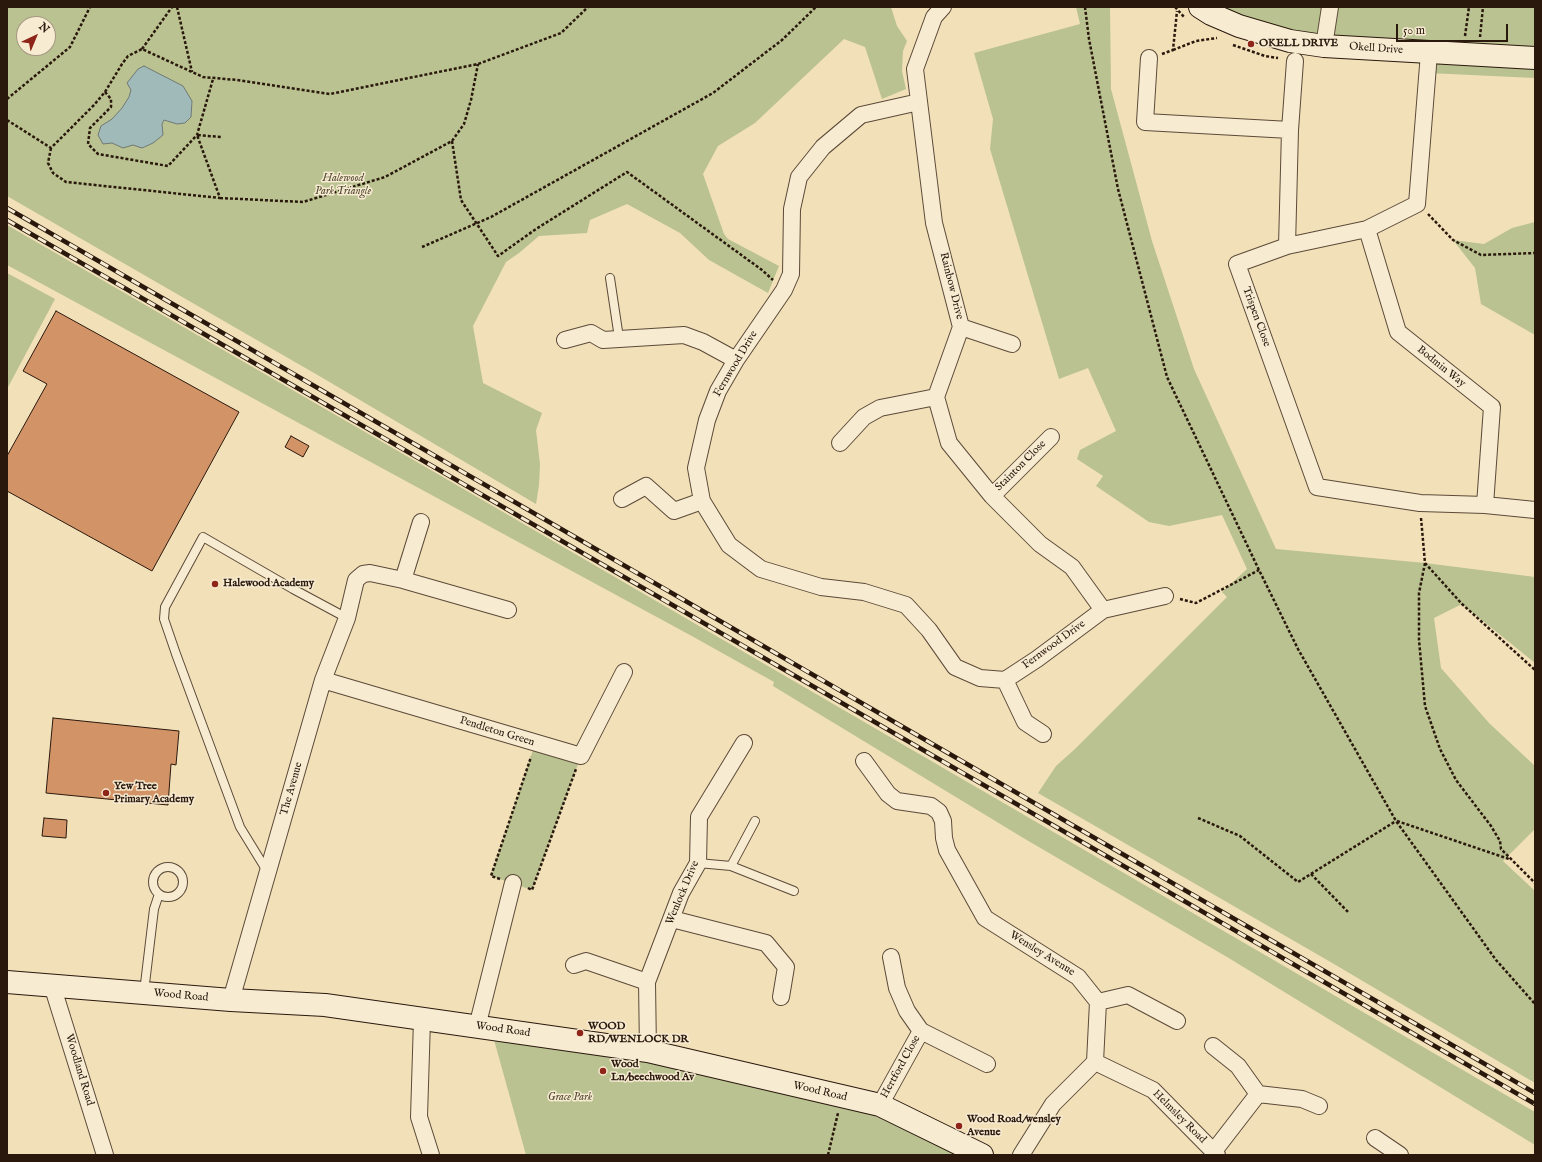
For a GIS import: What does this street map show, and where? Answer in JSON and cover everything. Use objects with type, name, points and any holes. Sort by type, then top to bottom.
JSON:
[{"type":"street","name":"Rainbow Drive","points":[[936,397],[961,327],[934,223],[915,69],[934,17],[943,7]]},
{"type":"street","name":"Okell Drive","points":[[1200,7],[1212,14],[1251,30],[1290,41],[1324,46],[1535,58]]},
{"type":"street","points":[[1324,46],[1330,7]]},
{"type":"street","points":[[1417,204],[1429,53]]},
{"type":"street","points":[[1149,58],[1145,122],[1290,130]]},
{"type":"street","points":[[1287,246],[1290,130],[1295,61]]},
{"type":"street","name":"Fernwood Drive","points":[[919,102],[861,115],[823,147],[799,177],[792,209],[791,274],[784,290],[736,360],[718,391],[707,420],[696,468],[702,501],[729,545],[761,569],[821,587],[864,592],[906,605],[928,630],[955,667],[980,678],[1005,680],[1038,659],[1103,610]]},
{"type":"street","name":"Trispen Close","points":[[1417,204],[1367,229],[1287,246],[1237,264],[1316,487],[1420,503],[1484,505],[1535,510]]},
{"type":"street","name":"Bodmin Way","points":[[1367,229],[1398,332],[1492,407],[1484,505]]},
{"type":"street","points":[[961,327],[1012,344]]},
{"type":"street","points":[[564,340],[591,333],[603,340],[684,335],[703,342],[736,360]]},
{"type":"street","points":[[840,443],[864,417],[880,408],[936,397],[949,444],[992,496],[1040,544],[1072,567],[1103,610],[1165,596]]},
{"type":"street","name":"Stainton Close","points":[[992,496],[1051,437]]},
{"type":"street","points":[[622,499],[646,486],[674,511],[702,501]]},
{"type":"street","points":[[420,522],[403,580],[508,610]]},
{"type":"street","name":"The Avenue","points":[[231,1000],[269,874],[323,680],[347,618],[356,580],[363,574],[370,573],[403,580]]},
{"type":"street","points":[[581,756],[624,672]]},
{"type":"street","name":"Pendleton Green","points":[[323,680],[535,744],[581,756]]},
{"type":"street","points":[[1005,680],[1025,722],[1043,734]]},
{"type":"street","name":"Wenlock Drive","points":[[648,1051],[647,982],[681,894],[698,863],[699,817],[744,743]]},
{"type":"street","name":"Wensley Avenue","points":[[864,761],[888,794],[897,801],[931,806],[939,812],[943,821],[944,838],[947,850],[985,918],[1078,977],[1098,1002]]},
{"type":"street","points":[[477,1027],[513,883]]},
{"type":"street","points":[[672,919],[766,943],[786,967],[781,997]]},
{"type":"street","points":[[891,956],[897,988],[907,1011],[921,1031]]},
{"type":"street","points":[[574,965],[586,961],[647,982]]},
{"type":"street","name":"Wood Road","points":[[7,982],[231,1000],[325,1005],[648,1051],[880,1105],[982,1155]]},
{"type":"street","name":"Woodland Road","points":[[52,985],[105,1155]]},
{"type":"street","points":[[1021,1155],[1053,1104],[1095,1062],[1098,1002],[1128,995],[1177,1022]]},
{"type":"street","points":[[422,1020],[419,1117],[431,1155]]},
{"type":"street","name":"Hertford Close","points":[[880,1105],[921,1031],[987,1064]]},
{"type":"street","points":[[1213,1046],[1238,1066],[1258,1094],[1302,1099],[1318,1106]]},
{"type":"street","name":"Helmsley Road","points":[[1095,1062],[1153,1090],[1216,1153]]},
{"type":"street","points":[[1216,1153],[1258,1094]]},
{"type":"street","points":[[1375,1138],[1400,1155]]},
{"type":"lane","points":[[610,278],[619,338]]},
{"type":"lane","points":[[269,874],[240,827],[164,619],[165,607],[203,537],[347,618]]},
{"type":"lane","points":[[731,866],[755,821]]},
{"type":"lane","points":[[698,863],[731,866],[794,891]]},
{"type":"lane","points":[[144,993],[154,909],[159,894]]},
{"type":"path","points":[[7,99],[70,47],[90,7]]},
{"type":"path","points":[[172,7],[142,49],[128,56],[105,92],[94,105],[51,148],[48,163],[53,173],[66,182],[220,198],[302,202],[385,177],[452,140],[464,124],[478,64]]},
{"type":"path","points":[[177,7],[192,72]]},
{"type":"path","points":[[142,49],[192,72],[213,79],[237,80],[330,94],[478,64],[561,33],[588,7]]},
{"type":"path","points":[[422,247],[491,217],[713,93],[782,40],[816,7]]},
{"type":"path","points":[[1085,7],[1089,39],[1118,189],[1167,377],[1298,649],[1396,821],[1496,960],[1535,1004]]},
{"type":"path","points":[[1469,7],[1470,55]]},
{"type":"path","points":[[1470,55],[1484,7]]},
{"type":"path","points":[[1173,50],[1178,10]]},
{"type":"path","points":[[1149,58],[1196,41],[1217,38]]},
{"type":"path","points":[[105,92],[111,99],[111,107],[90,128],[88,144],[98,154],[168,166],[197,135],[213,79]]},
{"type":"path","points":[[7,120],[51,148]]},
{"type":"path","points":[[197,135],[221,137]]},
{"type":"path","points":[[197,135],[220,198]]},
{"type":"path","points":[[452,140],[461,200],[498,256],[536,229],[627,172],[762,270]]},
{"type":"path","points":[[1417,204],[1453,240],[1481,255],[1535,253]]},
{"type":"path","points":[[1420,503],[1425,563],[1419,593],[1419,640],[1425,706],[1440,749],[1456,780],[1491,826],[1500,841],[1501,849],[1509,859],[1535,884]]},
{"type":"path","points":[[1425,563],[1462,604],[1535,670]]},
{"type":"path","points":[[1165,596],[1196,603],[1259,570]]},
{"type":"path","points":[[535,744],[491,876],[532,890],[581,756]]},
{"type":"path","points":[[1198,818],[1240,836],[1298,882],[1396,821]]},
{"type":"path","points":[[1396,821],[1509,859]]},
{"type":"path","points":[[1311,874],[1349,913]]},
{"type":"path","points":[[828,1155],[841,1096]]},
{"type":"green space","name":"Halewood Park Triangle","points":[[7,7],[891,7],[897,26],[907,41],[903,51],[902,71],[906,89],[882,99],[865,47],[844,39],[755,123],[718,146],[703,174],[724,234],[728,239],[779,266],[768,293],[709,260],[680,233],[627,204],[590,220],[587,233],[539,236],[506,262],[473,326],[483,383],[542,413],[536,430],[540,464],[536,504],[321,377],[7,196]]},
{"type":"green space","points":[[1076,7],[1110,7],[1111,89],[1152,241],[1194,369],[1276,549],[1425,563],[1535,577],[1535,663],[1462,604],[1434,618],[1441,668],[1489,723],[1535,766],[1535,829],[1503,861],[1535,891],[1535,1083],[1334,964],[1038,793],[1056,766],[1075,749],[1227,597],[1222,592],[1247,569],[1222,515],[1169,526],[1149,522],[1096,486],[1103,476],[1077,459],[1080,450],[1116,431],[1088,368],[1059,379],[990,149],[993,119],[974,53],[1080,24]]},
{"type":"green space","points":[[1207,7],[1535,8],[1535,78],[1428,73],[1429,53],[1324,46]]},
{"type":"green space","points":[[1535,222],[1535,335],[1481,304],[1475,268],[1453,240],[1484,244],[1512,228]]},
{"type":"green space","points":[[7,225],[1535,1112],[1535,1145],[1227,957],[1025,839],[773,686],[774,682],[7,265]]},
{"type":"green space","points":[[7,273],[55,299],[7,389]]},
{"type":"green space","points":[[535,744],[581,756],[532,890],[491,876]]},
{"type":"green space","name":"Grace Park","points":[[491,1029],[865,1102],[979,1155],[526,1155]]},
{"type":"water","points":[[144,66],[183,86],[192,101],[191,117],[185,123],[177,124],[164,120],[162,124],[163,135],[153,143],[142,148],[133,145],[123,148],[112,143],[103,144],[98,135],[101,126],[112,119],[122,108],[129,97],[131,90],[127,83],[138,69]]},
{"type":"building","points":[[56,311],[239,412],[152,571],[7,491],[7,456],[47,384],[23,371]]},
{"type":"building","points":[[291,436],[309,446],[303,457],[285,447]]},
{"type":"building","points":[[53,718],[179,731],[176,765],[171,764],[168,805],[46,793]]},
{"type":"building","points":[[44,818],[67,820],[66,838],[42,836]]},
{"type":"railway","points":[[7,208],[1535,1093]]},
{"type":"railway","points":[[7,220],[1535,1104]]},
{"type":"place","name":"OKELL DRIVE","points":[[1251,44]]},
{"type":"place","name":"Halewood Academy","points":[[215,584]]},
{"type":"place","name":"Yew Tree Primary Academy","points":[[106,793]]},
{"type":"place","name":"WOOD RD/WENLOCK DR","points":[[580,1033]]},
{"type":"place","name":"Wood Ln/beechwood Av","points":[[603,1071]]},
{"type":"place","name":"Wood Road/wensley Avenue","points":[[959,1126]]}]
